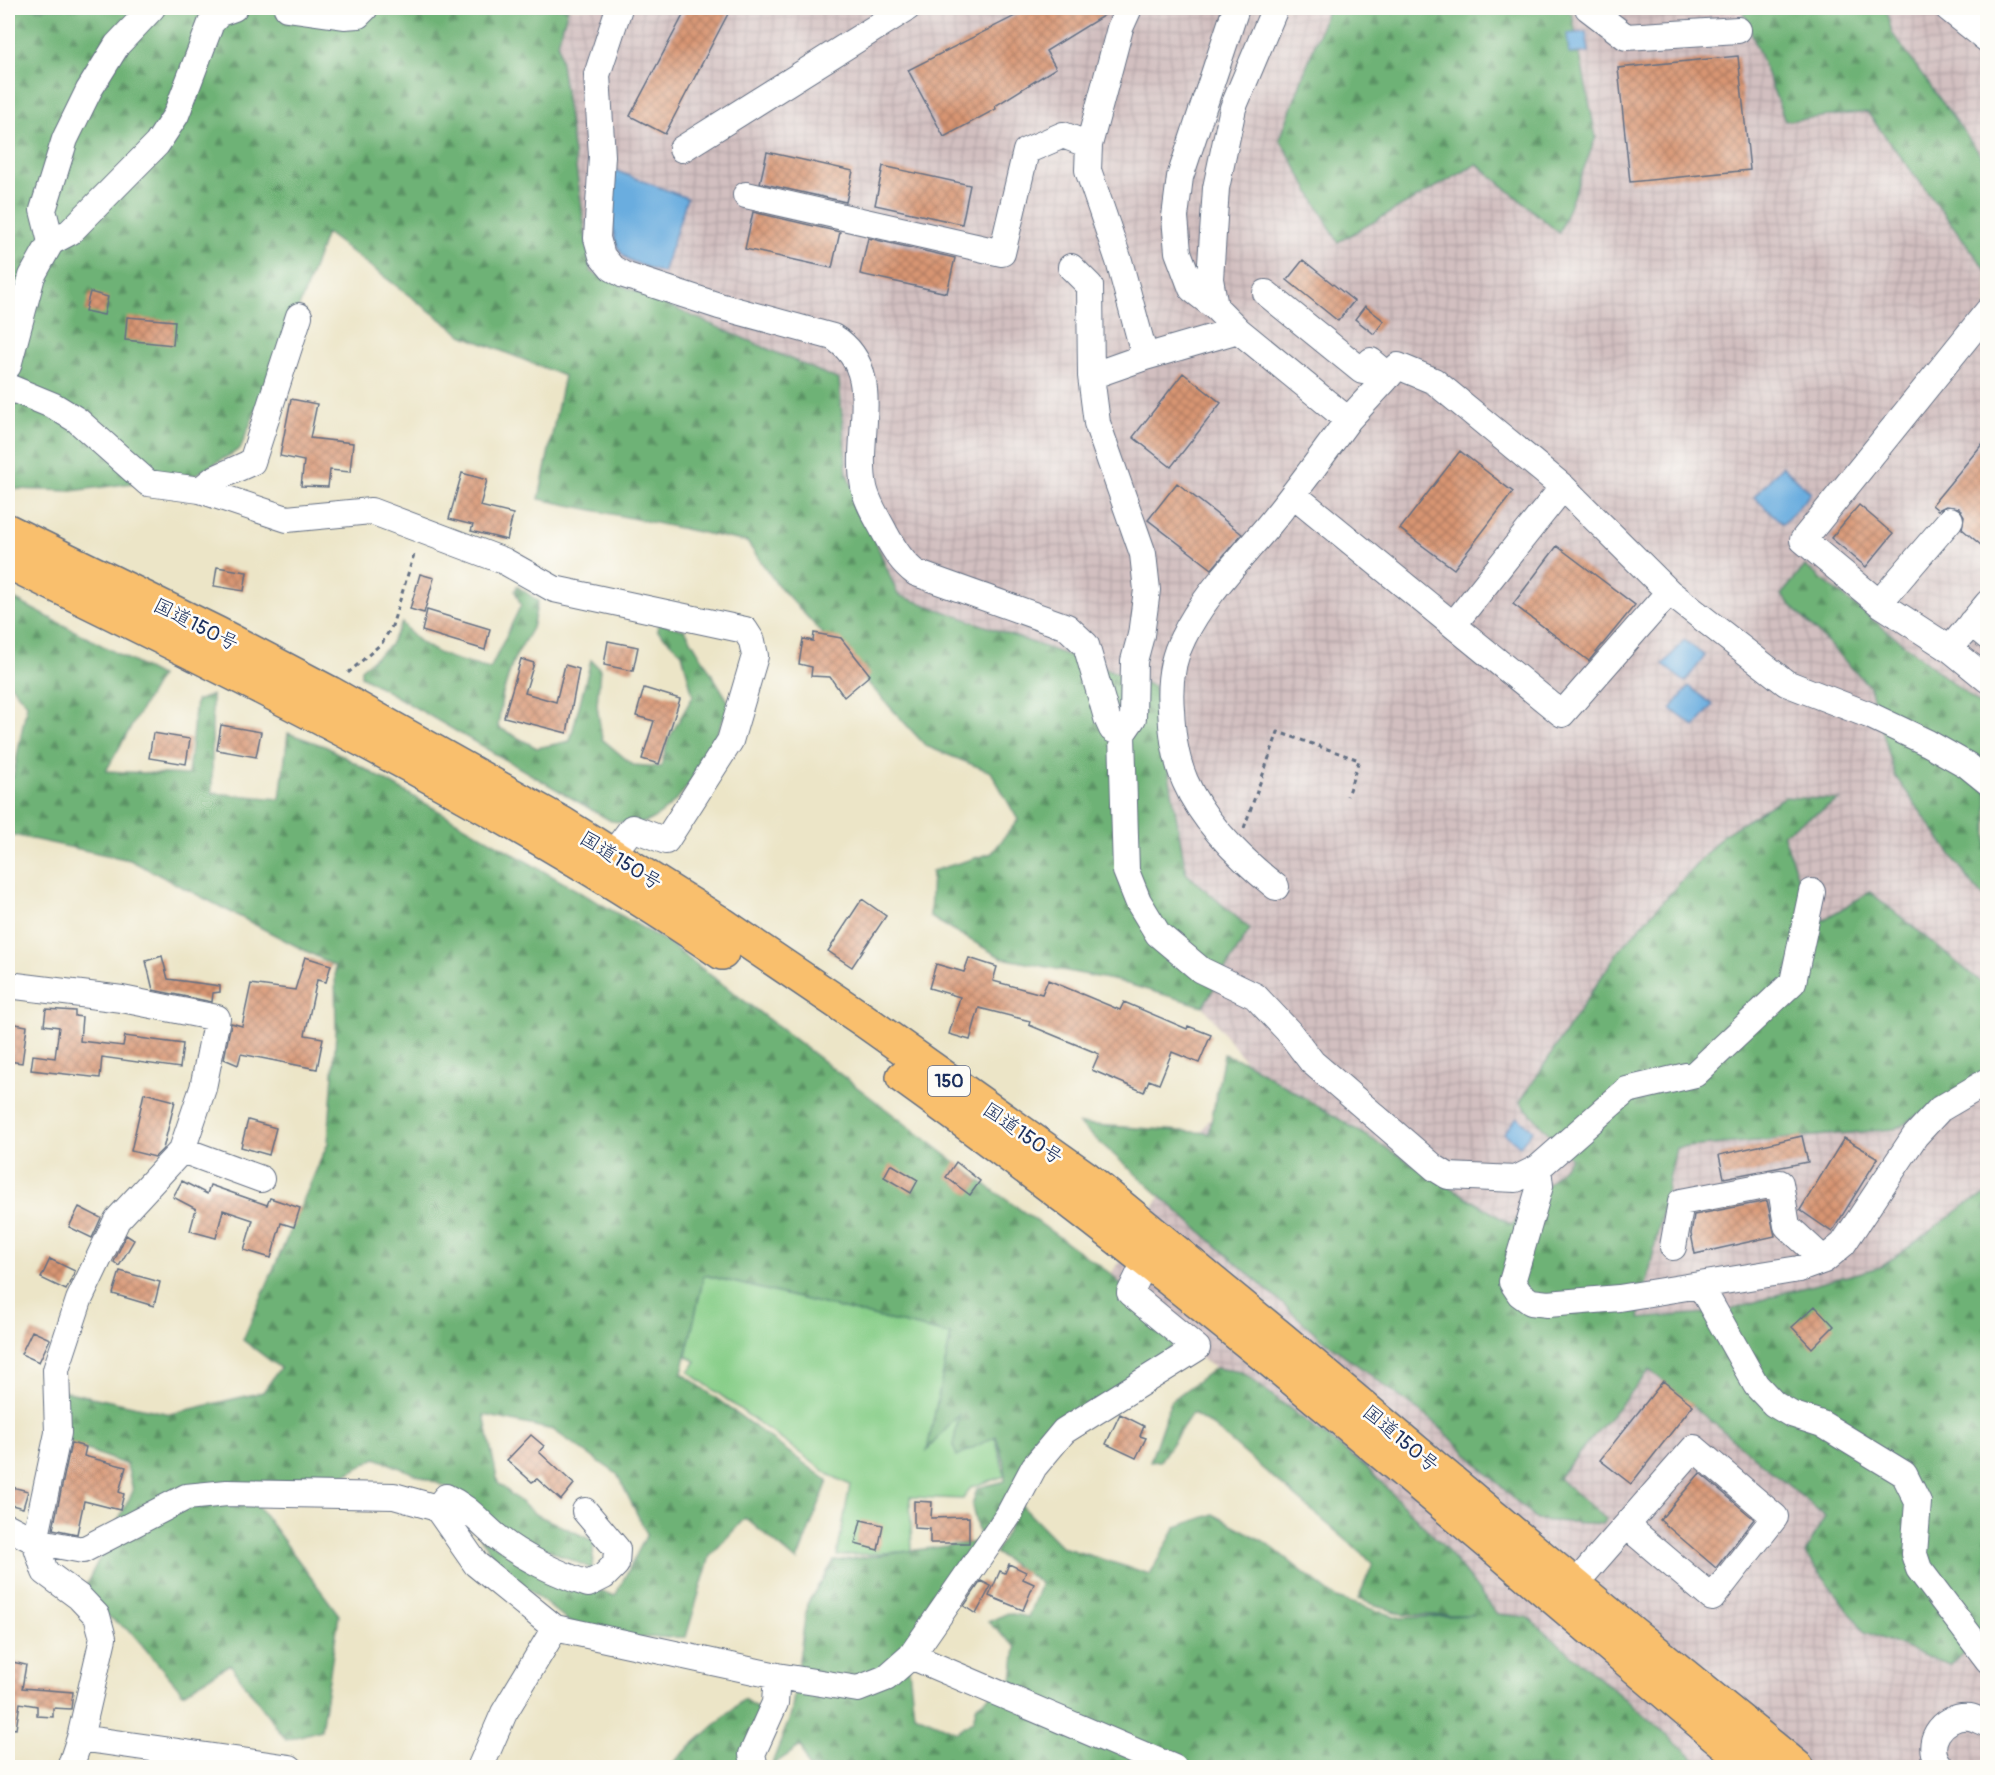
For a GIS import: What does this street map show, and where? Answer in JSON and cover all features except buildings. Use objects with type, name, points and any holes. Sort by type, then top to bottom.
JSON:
[{"type":"highway","name":"国道150号","points":[[8,531],[330,693],[563,824],[722,924],[865,1022],[1086,1178],[1798,1767]]},
{"type":"highway","name":"国道150号","points":[[8,562],[269,691],[552,846],[704,940],[848,1037],[1000,1146],[1274,1363],[1754,1767]]},
{"type":"street","points":[[51,242],[43,210],[65,139],[89,90],[117,45],[152,8]]},
{"type":"street","points":[[8,366],[32,276],[51,242],[70,232],[157,144],[176,115],[211,22],[220,13],[234,8]]},
{"type":"street","points":[[287,8],[344,16],[358,15],[365,8]]},
{"type":"street","points":[[619,8],[597,75],[602,156],[597,238],[602,256],[612,268],[624,275],[719,306],[833,337],[854,353],[865,384],[861,447],[864,489],[886,534],[907,567],[916,573],[1066,627],[1086,645],[1107,718],[1112,729],[1122,734]]},
{"type":"street","points":[[682,149],[907,8]]},
{"type":"street","points":[[1129,8],[1120,28],[1089,145],[1088,170],[1119,261],[1145,357]]},
{"type":"street","points":[[1236,8],[1180,177],[1175,217],[1178,252],[1192,289],[1215,307],[1238,330],[1348,420]]},
{"type":"street","points":[[1215,307],[1210,279],[1215,196],[1224,148],[1233,108],[1275,8]]},
{"type":"street","points":[[1588,8],[1626,37],[1738,30]]},
{"type":"street","points":[[1948,8],[1980,24]]},
{"type":"street","points":[[746,195],[1002,253],[1026,151],[1063,135],[1089,145]]},
{"type":"street","points":[[1071,267],[1090,286],[1091,376],[1097,423],[1143,554],[1148,590],[1141,635],[1134,661],[1133,718],[1122,734],[1126,872],[1138,901],[1158,934],[1201,970],[1255,996],[1289,1032],[1312,1062],[1435,1168],[1448,1176],[1515,1179],[1538,1168],[1627,1090],[1695,1074],[1793,982],[1812,892]]},
{"type":"street","points":[[1266,293],[1362,371],[1371,361],[1389,376]]},
{"type":"street","points":[[1988,311],[1803,540],[1880,603],[1950,649],[1988,680]]},
{"type":"street","points":[[200,490],[214,479],[252,462],[299,316]]},
{"type":"street","points":[[1091,376],[1145,357],[1238,330]]},
{"type":"street","points":[[1276,887],[1255,871],[1202,811],[1185,781],[1172,732],[1170,697],[1173,670],[1182,640],[1201,606],[1294,495],[1348,420],[1398,366],[1434,381],[1563,487],[1669,592],[1786,683],[1869,715],[1928,743],[1967,765],[1988,782]]},
{"type":"street","points":[[8,387],[54,406],[77,420],[148,483],[200,490],[287,519],[370,510],[504,561],[555,589],[745,630],[752,641],[755,656],[730,741],[666,841],[632,828],[612,855]]},
{"type":"street","points":[[1454,624],[1563,487]]},
{"type":"street","points":[[1294,495],[1562,714],[1669,592]]},
{"type":"street","points":[[1880,603],[1950,520]]},
{"type":"street","points":[[1950,649],[1979,630],[1988,603]]},
{"type":"street","points":[[8,985],[122,999],[217,1018],[203,1088],[182,1150],[117,1220],[79,1300],[56,1370],[58,1433],[35,1541],[45,1572],[80,1598],[97,1616],[103,1638],[80,1738],[70,1767]]},
{"type":"street","points":[[1538,1168],[1540,1186],[1512,1282],[1520,1294],[1531,1302],[1548,1304],[1619,1298],[1799,1269],[1824,1260],[1843,1244],[1915,1136],[1940,1109],[1988,1081]]},
{"type":"street","points":[[182,1150],[261,1179]]},
{"type":"street","points":[[1673,1247],[1681,1202],[1780,1183],[1787,1226],[1824,1260]]},
{"type":"street","points":[[8,1527],[35,1541],[83,1550],[186,1497],[227,1493],[394,1496],[437,1508],[476,1564],[555,1628],[777,1676],[858,1689],[886,1678],[910,1656],[1008,1516],[1034,1467],[1064,1431],[1197,1348],[1130,1293],[1146,1260]]},
{"type":"street","points":[[1700,1285],[1756,1385],[1774,1404],[1822,1424],[1904,1474],[1918,1502],[1914,1554],[1920,1569],[1988,1660]]},
{"type":"street","points":[[1575,1584],[1694,1448],[1775,1517],[1712,1598],[1627,1526]]},
{"type":"street","points":[[437,1508],[446,1497],[464,1505],[498,1538],[555,1573],[588,1584],[604,1576],[616,1564],[617,1549],[585,1511]]},
{"type":"street","points":[[480,1767],[504,1713],[555,1628]]},
{"type":"street","points":[[910,1656],[1174,1767]]},
{"type":"street","points":[[755,1767],[752,1754],[775,1703],[777,1676]]},
{"type":"street","points":[[1942,1767],[1933,1752],[1935,1736],[1942,1725],[1957,1718],[1970,1717],[1988,1724]]},
{"type":"street","points":[[80,1738],[290,1767]]},
{"type":"path","points":[[330,693],[359,660],[382,642],[392,626],[406,572],[423,530]]},
{"type":"path","points":[[1236,849],[1278,732],[1359,760],[1347,796]]},
{"type":"shaded area","points":[[568,8],[1987,8],[1987,1767],[1705,1767],[1527,1617],[1497,1614],[1447,1550],[1367,1468],[1242,1372],[1215,1368],[1175,1342],[1111,1274],[1246,1062],[1203,1006],[1213,989],[1082,661],[898,595],[847,474],[839,380],[600,279],[591,272],[558,43]]},
{"type":"green space","points":[[8,8],[568,8],[558,43],[591,272],[839,380],[847,474],[898,595],[1154,686],[1186,873],[1250,929],[1203,1006],[1117,981],[1002,958],[930,917],[932,871],[992,853],[1018,820],[991,772],[926,746],[776,583],[747,542],[539,499],[564,376],[462,335],[326,233],[303,297],[240,449],[195,475],[72,491],[15,489],[8,478]]},
{"type":"green space","points":[[1328,8],[1563,8],[1572,14],[1596,137],[1559,233],[1477,164],[1338,242],[1280,139]]},
{"type":"green space","points":[[1742,8],[1886,8],[1892,33],[1987,164],[1987,271],[1867,112],[1785,121]]},
{"type":"green space","points":[[1805,566],[1987,710],[1987,899],[1975,888],[1895,776],[1870,687],[1781,595]]},
{"type":"green space","points":[[517,586],[538,601],[532,628],[513,661],[502,697],[498,727],[537,748],[570,741],[591,660],[600,669],[597,705],[602,739],[633,765],[661,767],[668,740],[693,696],[682,653],[657,630],[659,623],[685,630],[730,704],[698,770],[676,800],[663,812],[644,822],[611,821],[361,676],[361,669],[389,646],[402,623],[411,634],[430,649],[453,659],[490,669],[521,605],[515,591]]},
{"type":"green space","points":[[8,596],[160,676],[106,771],[188,775],[196,701],[212,695],[212,793],[280,799],[288,733],[327,747],[667,942],[980,1181],[1111,1274],[1175,1342],[1153,1369],[1062,1422],[979,1536],[972,1506],[977,1488],[1005,1481],[1005,1466],[996,1436],[957,1456],[953,1446],[959,1415],[927,1450],[951,1335],[704,1275],[682,1373],[828,1481],[797,1561],[745,1518],[710,1556],[686,1637],[623,1638],[569,1622],[499,1566],[481,1538],[551,1574],[615,1596],[647,1534],[617,1474],[553,1430],[484,1415],[498,1483],[535,1514],[594,1541],[592,1569],[531,1542],[464,1505],[459,1492],[376,1458],[336,1480],[242,1485],[339,1615],[321,1730],[286,1740],[230,1664],[183,1693],[132,1633],[109,1617],[85,1587],[133,1491],[127,1465],[63,1441],[59,1390],[170,1414],[263,1392],[280,1368],[243,1340],[328,1143],[336,1033],[335,966],[130,860],[8,834],[8,776],[13,777],[27,704],[8,682]]},
{"type":"green space","points":[[1784,797],[1839,800],[1783,833],[1804,896],[1823,920],[1870,892],[1987,987],[1987,1076],[1957,1091],[1895,1129],[1676,1148],[1639,1319],[1728,1311],[1783,1293],[1881,1267],[1967,1204],[1987,1195],[1987,1633],[1949,1665],[1865,1632],[1805,1554],[1825,1516],[1650,1370],[1558,1478],[1606,1519],[1602,1524],[1536,1520],[1435,1423],[1321,1338],[1079,1124],[1209,1133],[1224,1054],[1246,1062],[1512,1225],[1571,1158],[1520,1102],[1619,950],[1723,835]]},
{"type":"green space","points":[[704,1275],[951,1335],[930,1439],[959,1413],[960,1454],[995,1436],[1005,1476],[971,1487],[963,1499],[910,1497],[912,1551],[837,1556],[850,1485],[830,1475],[689,1372],[696,1361],[686,1356]]},
{"type":"green space","points":[[1215,1368],[1242,1372],[1367,1468],[1447,1550],[1497,1614],[1527,1617],[1705,1767],[808,1768],[801,1746],[771,1766],[791,1715],[807,1604],[834,1561],[977,1542],[907,1651],[914,1714],[957,1732],[973,1720],[977,1705],[1012,1680],[1016,1647],[988,1622],[1008,1613],[1028,1617],[1041,1583],[995,1553],[1021,1505],[1062,1547],[1150,1574],[1176,1527],[1213,1514],[1265,1542],[1336,1598],[1401,1618],[1474,1615],[1405,1615],[1358,1599],[1373,1563],[1214,1427],[1192,1413],[1160,1461],[1150,1462],[1171,1401]]},
{"type":"green space","points":[[744,1699],[763,1711],[741,1767],[667,1768]]},
{"type":"water","points":[[1586,32],[1589,52],[1569,54],[1567,34]]},
{"type":"water","points":[[614,170],[687,198],[663,273],[628,259],[616,242],[612,218]]},
{"type":"water","points":[[1782,466],[1811,493],[1783,524],[1754,497]]},
{"type":"water","points":[[1684,640],[1705,656],[1685,682],[1663,665]]},
{"type":"water","points":[[1689,686],[1713,705],[1695,727],[1671,709]]},
{"type":"water","points":[[1517,1117],[1533,1130],[1520,1146],[1504,1133]]}]
